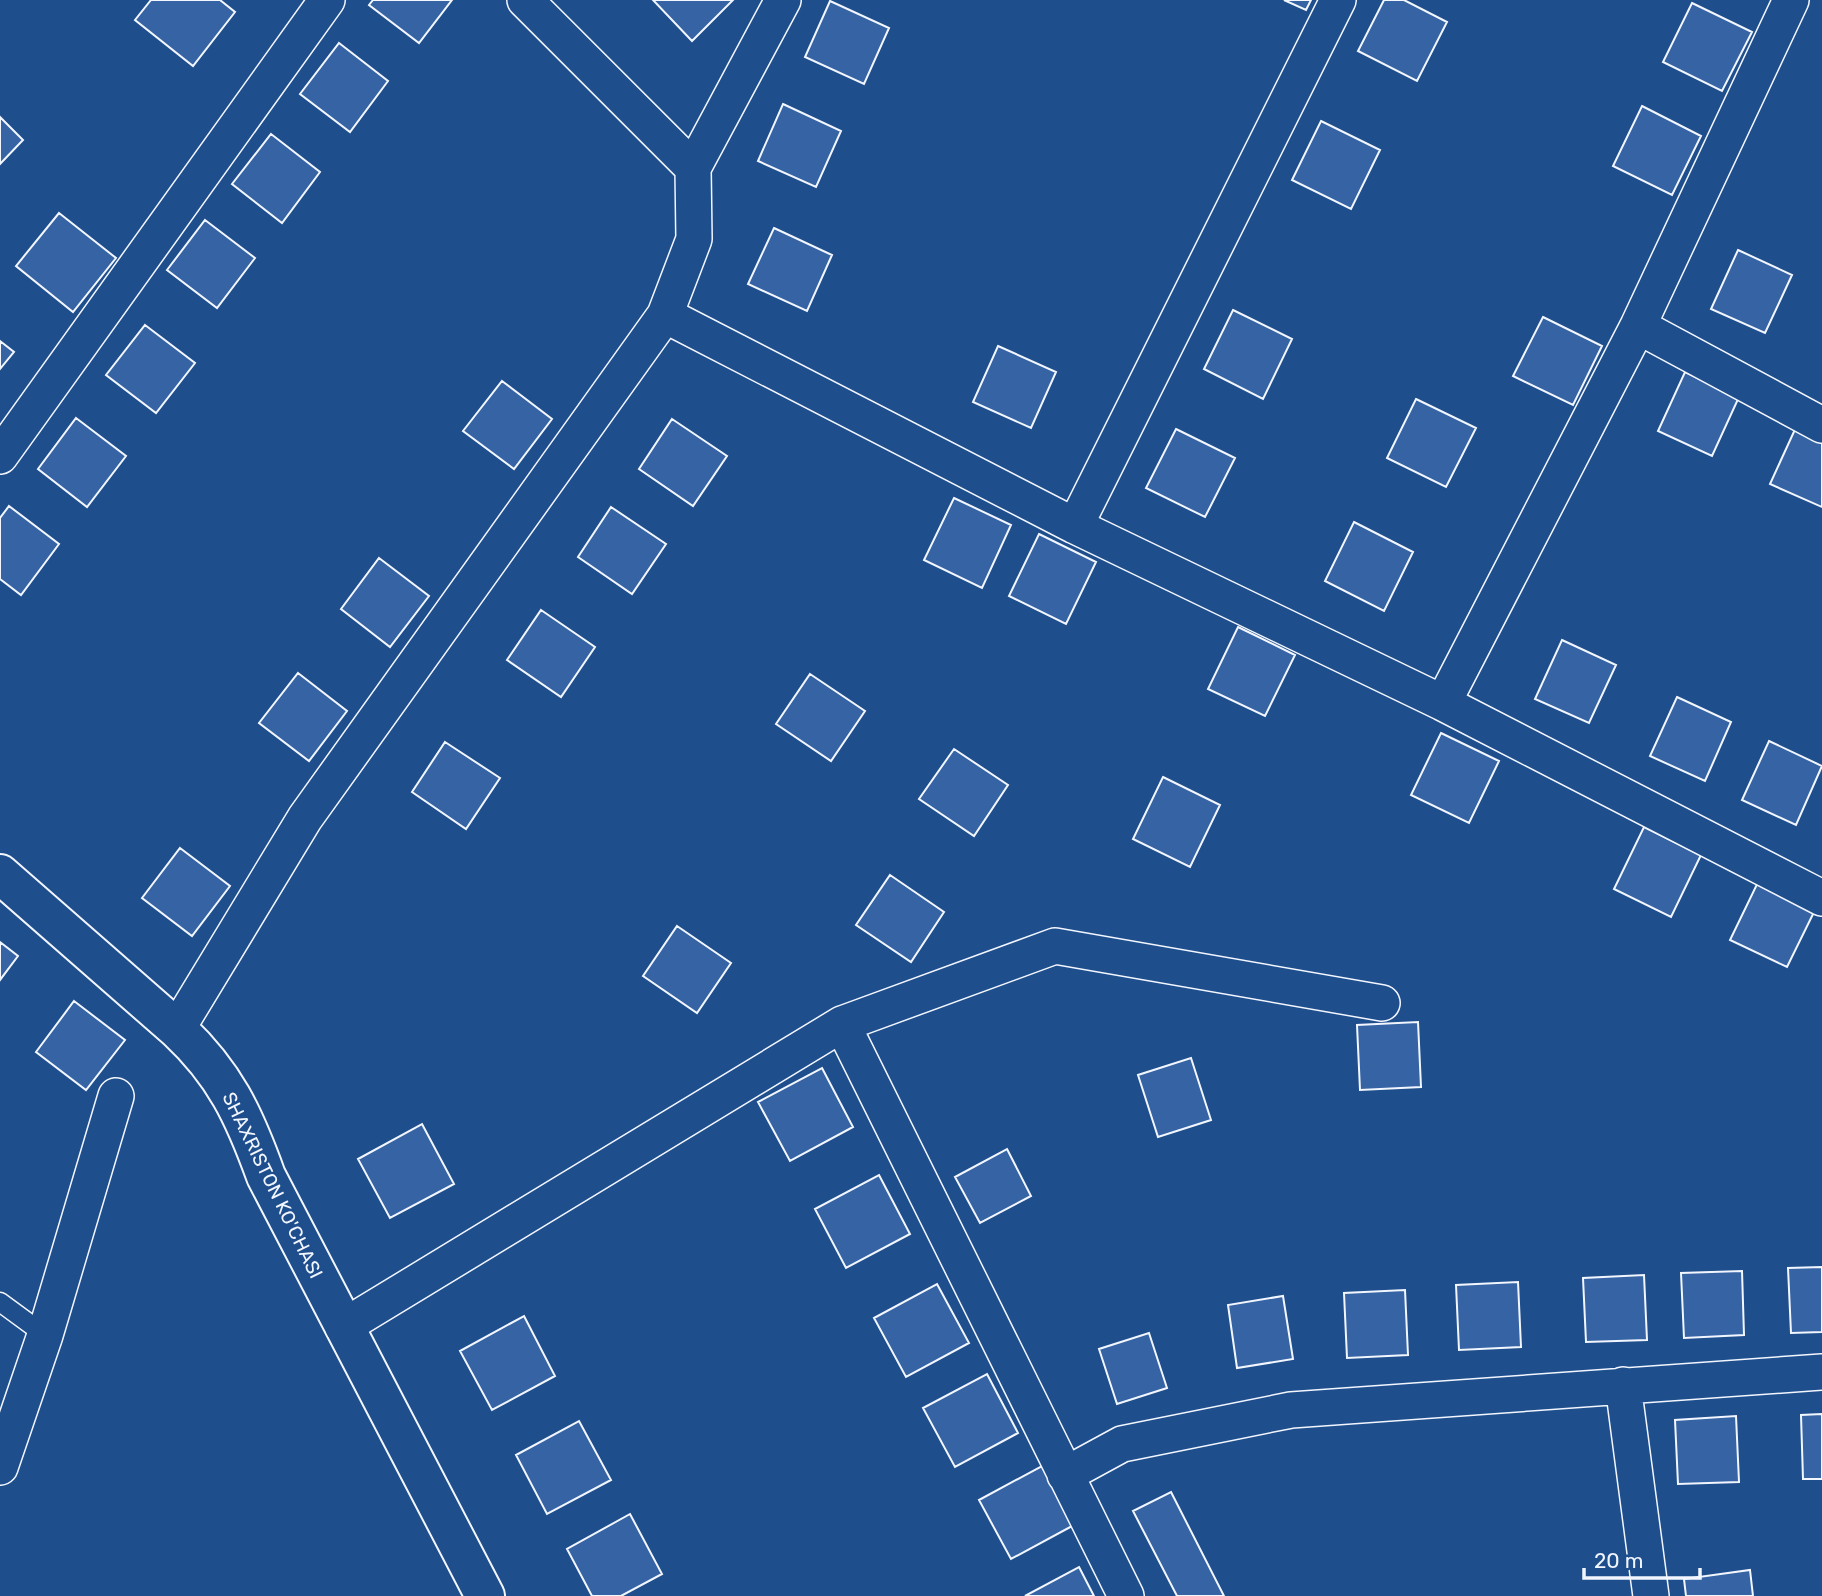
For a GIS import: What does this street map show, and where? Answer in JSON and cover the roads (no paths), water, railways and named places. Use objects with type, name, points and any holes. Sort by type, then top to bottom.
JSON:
[{"type":"street","points":[[0,456],[327,0]]},
{"type":"street","points":[[526,0],[693,168]]},
{"type":"street","points":[[177,1029],[305,818],[665,315],[694,239],[693,168],[783,0]]},
{"type":"street","points":[[1075,526],[1338,0]]},
{"type":"street","points":[[1443,704],[1637,326],[1791,0]]},
{"type":"street","points":[[665,315],[1075,526],[1443,704],[1822,898]]},
{"type":"street","points":[[1637,326],[1822,425]]},
{"type":"street","name":"SHAXRISTON KO'CHASI","points":[[0,874],[177,1029],[208,1061],[232,1095],[266,1176],[485,1596]]},
{"type":"street","points":[[343,1327],[842,1024],[1055,946],[1382,1003]]},
{"type":"street","points":[[842,1024],[1126,1596]]},
{"type":"street","points":[[0,1467],[45,1335],[116,1096]]},
{"type":"street","points":[[1065,1475],[1122,1444],[1291,1410],[1822,1372]]},
{"type":"street","points":[[1623,1385],[1651,1596]]},
{"type":"lane","points":[[0,1302],[45,1335]]}]
